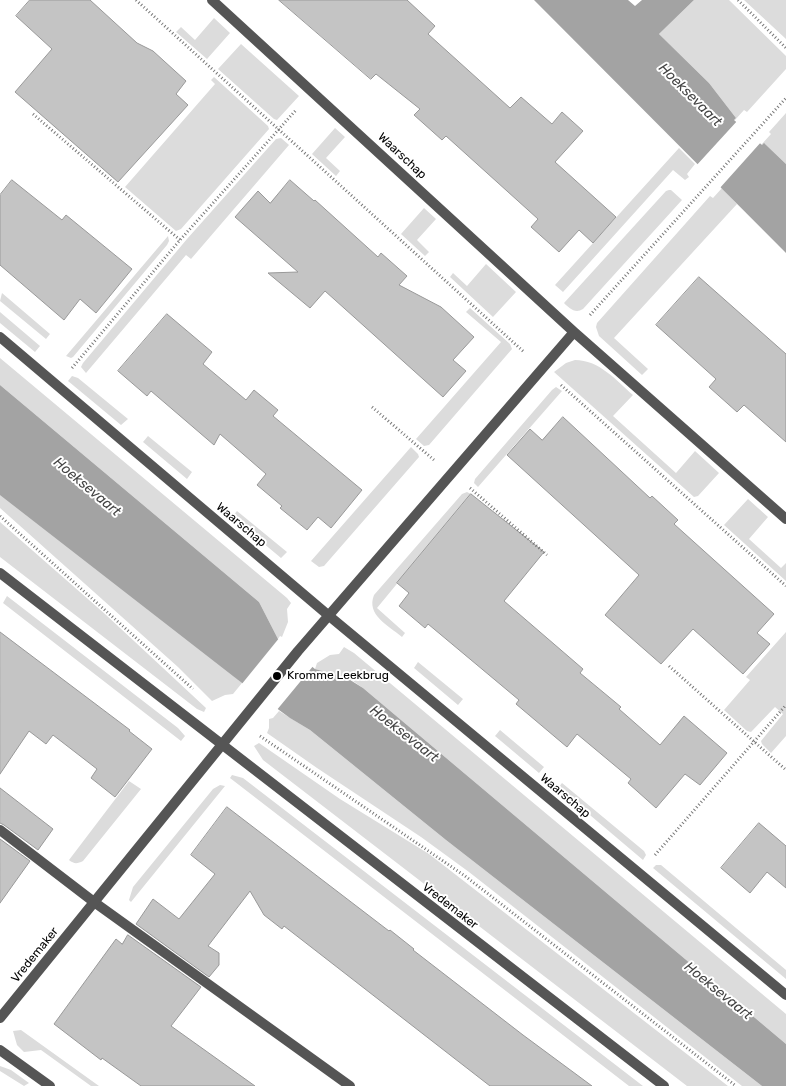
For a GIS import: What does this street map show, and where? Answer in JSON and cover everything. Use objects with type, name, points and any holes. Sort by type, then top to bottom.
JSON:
[{"type":"street","name":"Waarschap","points":[[212,0],[574,332],[786,519]]},
{"type":"street","points":[[328,615],[574,332]]},
{"type":"street","name":"Waarschap","points":[[0,337],[328,615],[786,995]]},
{"type":"street","name":"Vredemaker","points":[[0,573],[664,1086]]},
{"type":"street","name":"Vredemaker","points":[[0,1018],[328,615]]},
{"type":"street","points":[[0,830],[94,902],[350,1086]]},
{"type":"street","points":[[0,1050],[50,1086]]},
{"type":"path","points":[[136,0],[786,586]]},
{"type":"path","points":[[738,0],[786,48]]},
{"type":"path","points":[[57,385],[180,240],[313,91]]},
{"type":"path","points":[[574,332],[786,98]]},
{"type":"path","points":[[33,114],[180,240]]},
{"type":"path","points":[[0,516],[194,690]]},
{"type":"path","points":[[669,666],[786,770]]},
{"type":"path","points":[[640,874],[786,705]]},
{"type":"path","points":[[239,724],[288,754],[465,876],[736,1086]]},
{"type":"shaded area","points":[[694,0],[729,0],[786,56],[786,69],[747,112],[744,110],[735,120],[736,118],[709,83],[659,34]]},
{"type":"shaded area","points":[[744,0],[786,0],[786,39]]},
{"type":"shaded area","points":[[214,18],[230,33],[207,59],[176,32],[181,27],[195,40]]},
{"type":"shaded area","points":[[241,44],[299,96],[277,120],[218,69]]},
{"type":"shaded area","points":[[214,77],[269,129],[181,229],[176,231],[125,187],[215,84],[211,80]]},
{"type":"shaded area","points":[[786,113],[786,164],[765,144],[761,145],[771,134],[769,132]]},
{"type":"shaded area","points":[[335,128],[345,137],[326,158],[340,171],[336,176],[312,154]]},
{"type":"shaded area","points":[[281,138],[289,145],[191,259],[186,255],[86,373],[81,367],[83,363],[187,239],[276,139]]},
{"type":"shaded area","points":[[679,148],[695,164],[687,174],[689,177],[685,180],[673,170],[563,292],[555,285]]},
{"type":"shaded area","points":[[722,188],[737,204],[614,338],[648,369],[642,375],[599,336],[596,327],[597,323],[710,196],[713,198]]},
{"type":"shaded area","points":[[669,190],[682,200],[583,309],[575,311],[568,307],[564,303],[666,191]]},
{"type":"shaded area","points":[[424,208],[436,219],[417,240],[429,252],[425,256],[401,234]]},
{"type":"shaded area","points":[[168,236],[169,241],[167,245],[73,357],[66,356]]},
{"type":"shaded area","points":[[486,264],[516,292],[493,317],[450,277],[453,273],[467,286]]},
{"type":"shaded area","points":[[2,293],[50,334],[46,339],[0,301]]},
{"type":"shaded area","points":[[470,308],[510,344],[512,349],[429,445],[424,446],[416,439],[501,342],[466,312]]},
{"type":"shaded area","points":[[0,312],[40,346],[35,352],[0,323]]},
{"type":"shaded area","points":[[0,358],[287,598],[291,603],[287,609],[288,622],[282,637],[280,636],[278,639],[259,602],[0,385]]},
{"type":"shaded area","points":[[575,360],[592,363],[599,367],[614,377],[633,395],[613,416],[676,473],[695,451],[719,473],[698,496],[694,497],[554,372],[566,363]]},
{"type":"shaded area","points":[[72,376],[78,378],[128,419],[121,425],[68,381]]},
{"type":"shaded area","points":[[556,387],[562,391],[478,487],[474,483],[475,479]]},
{"type":"shaded area","points":[[148,436],[192,472],[187,479],[143,442]]},
{"type":"shaded area","points":[[411,447],[419,457],[324,566],[319,567],[311,561]]},
{"type":"shaded area","points":[[0,468],[242,683],[233,694],[225,695],[212,701],[178,667],[0,508]]},
{"type":"shaded area","points":[[467,492],[471,494],[377,608],[405,633],[402,637],[385,624],[376,614],[372,602],[374,595],[462,494]]},
{"type":"shaded area","points":[[748,499],[768,517],[749,539],[781,568],[786,563],[786,581],[724,525]]},
{"type":"shaded area","points":[[237,511],[287,552],[281,558],[232,517]]},
{"type":"shaded area","points":[[0,522],[105,614],[206,708],[204,712],[197,709],[0,557]]},
{"type":"shaded area","points":[[7,596],[178,728],[185,736],[181,741],[3,603]]},
{"type":"shaded area","points":[[786,632],[786,736],[771,753],[761,741],[783,714],[775,707],[751,732],[747,731],[724,710],[750,680],[746,677]]},
{"type":"shaded area","points":[[344,647],[354,653],[786,1014],[786,1044],[363,688],[353,681],[315,669],[317,663],[330,655],[339,654]]},
{"type":"shaded area","points":[[418,662],[463,699],[458,705],[414,668]]},
{"type":"shaded area","points":[[279,711],[310,730],[446,840],[762,1086],[742,1086],[469,872],[421,837],[267,733],[269,719],[273,718]]},
{"type":"shaded area","points":[[500,730],[544,767],[539,773],[495,736]]},
{"type":"shaded area","points":[[259,743],[340,799],[429,854],[728,1086],[687,1086],[263,760],[254,746]]},
{"type":"shaded area","points":[[232,775],[243,778],[643,1086],[629,1086],[230,778]]},
{"type":"shaded area","points":[[129,781],[141,789],[83,861],[76,863],[69,860]]},
{"type":"shaded area","points":[[562,783],[644,851],[646,855],[643,860],[558,788]]},
{"type":"shaded area","points":[[220,785],[225,786],[131,902],[129,900],[133,887],[213,789]]},
{"type":"shaded area","points":[[656,865],[661,865],[786,970],[786,979],[653,868]]},
{"type":"shaded area","points":[[21,1030],[99,1086],[91,1086],[41,1050],[24,1052],[17,1045],[13,1031]]},
{"type":"shaded area","points":[[0,1066],[11,1070],[29,1083],[24,1086],[0,1071]]},
{"type":"water","name":"Hoeksevaart","points":[[534,0],[628,0],[635,6],[642,0],[694,0],[659,34],[709,83],[736,118],[734,120],[762,145],[764,143],[786,164],[786,253]]},
{"type":"water","name":"Hoeksevaart","points":[[0,385],[259,602],[278,639],[315,669],[347,678],[363,688],[786,1044],[786,1086],[762,1086],[446,840],[310,730],[290,718],[242,683],[0,495]]},
{"type":"pier","points":[[738,120],[762,141],[719,189],[695,167]]},
{"type":"pier","name":"Kromme Leekbrug","points":[[280,637],[314,665],[276,711],[241,685]]},
{"type":"building","points":[[30,0],[90,0],[137,43],[153,51],[186,81],[176,94],[188,105],[118,182],[15,92],[52,49],[16,16]]},
{"type":"building","points":[[279,0],[407,0],[435,26],[428,34],[510,108],[521,97],[552,124],[562,112],[583,131],[555,162],[616,217],[593,243],[579,230],[559,252],[531,227],[538,219],[446,136],[442,140],[414,115],[420,109],[376,74],[371,79]]},
{"type":"building","points":[[12,180],[62,220],[66,215],[132,269],[96,313],[80,299],[64,320],[0,265],[0,195]]},
{"type":"building","points":[[290,180],[378,257],[381,253],[407,276],[399,285],[441,307],[474,337],[453,360],[466,371],[443,397],[325,291],[310,308],[268,273],[298,272],[235,217],[258,191],[270,203]]},
{"type":"building","points":[[699,277],[786,354],[786,442],[744,405],[737,412],[709,387],[716,379],[656,325]]},
{"type":"building","points":[[167,314],[212,352],[203,364],[246,400],[254,390],[278,410],[273,416],[362,490],[331,528],[318,517],[307,530],[280,508],[282,506],[257,485],[266,474],[220,434],[214,445],[151,391],[147,396],[118,371]]},
{"type":"building","points":[[563,417],[650,498],[652,496],[678,520],[674,524],[774,614],[757,633],[770,644],[743,674],[693,629],[661,664],[605,615],[639,575],[507,455],[530,429],[542,440]]},
{"type":"building","points":[[471,494],[544,552],[504,601],[583,669],[580,673],[621,707],[619,709],[660,745],[684,716],[727,753],[700,785],[685,774],[656,808],[628,783],[631,779],[577,734],[567,747],[516,704],[519,700],[428,624],[425,628],[399,606],[409,593],[397,583]]},
{"type":"building","points":[[0,632],[130,730],[152,749],[115,797],[91,778],[97,769],[53,735],[46,744],[29,731],[0,774]]},
{"type":"building","points":[[0,788],[53,829],[38,850],[0,823]]},
{"type":"building","points":[[227,807],[592,1086],[490,1086],[284,926],[282,929],[264,915],[250,891],[208,946],[219,953],[219,965],[209,977],[136,924],[153,899],[179,919],[215,874],[191,855]]},
{"type":"building","points":[[759,823],[786,846],[786,888],[767,872],[750,893],[721,868]]},
{"type":"building","points":[[0,839],[30,861],[0,903]]},
{"type":"building","points":[[128,935],[201,987],[171,1026],[255,1086],[141,1086],[102,1058],[101,1060],[54,1024],[116,939],[122,944]]},
{"type":"place","name":"Kromme Leekbrug","points":[[277,676]]}]
